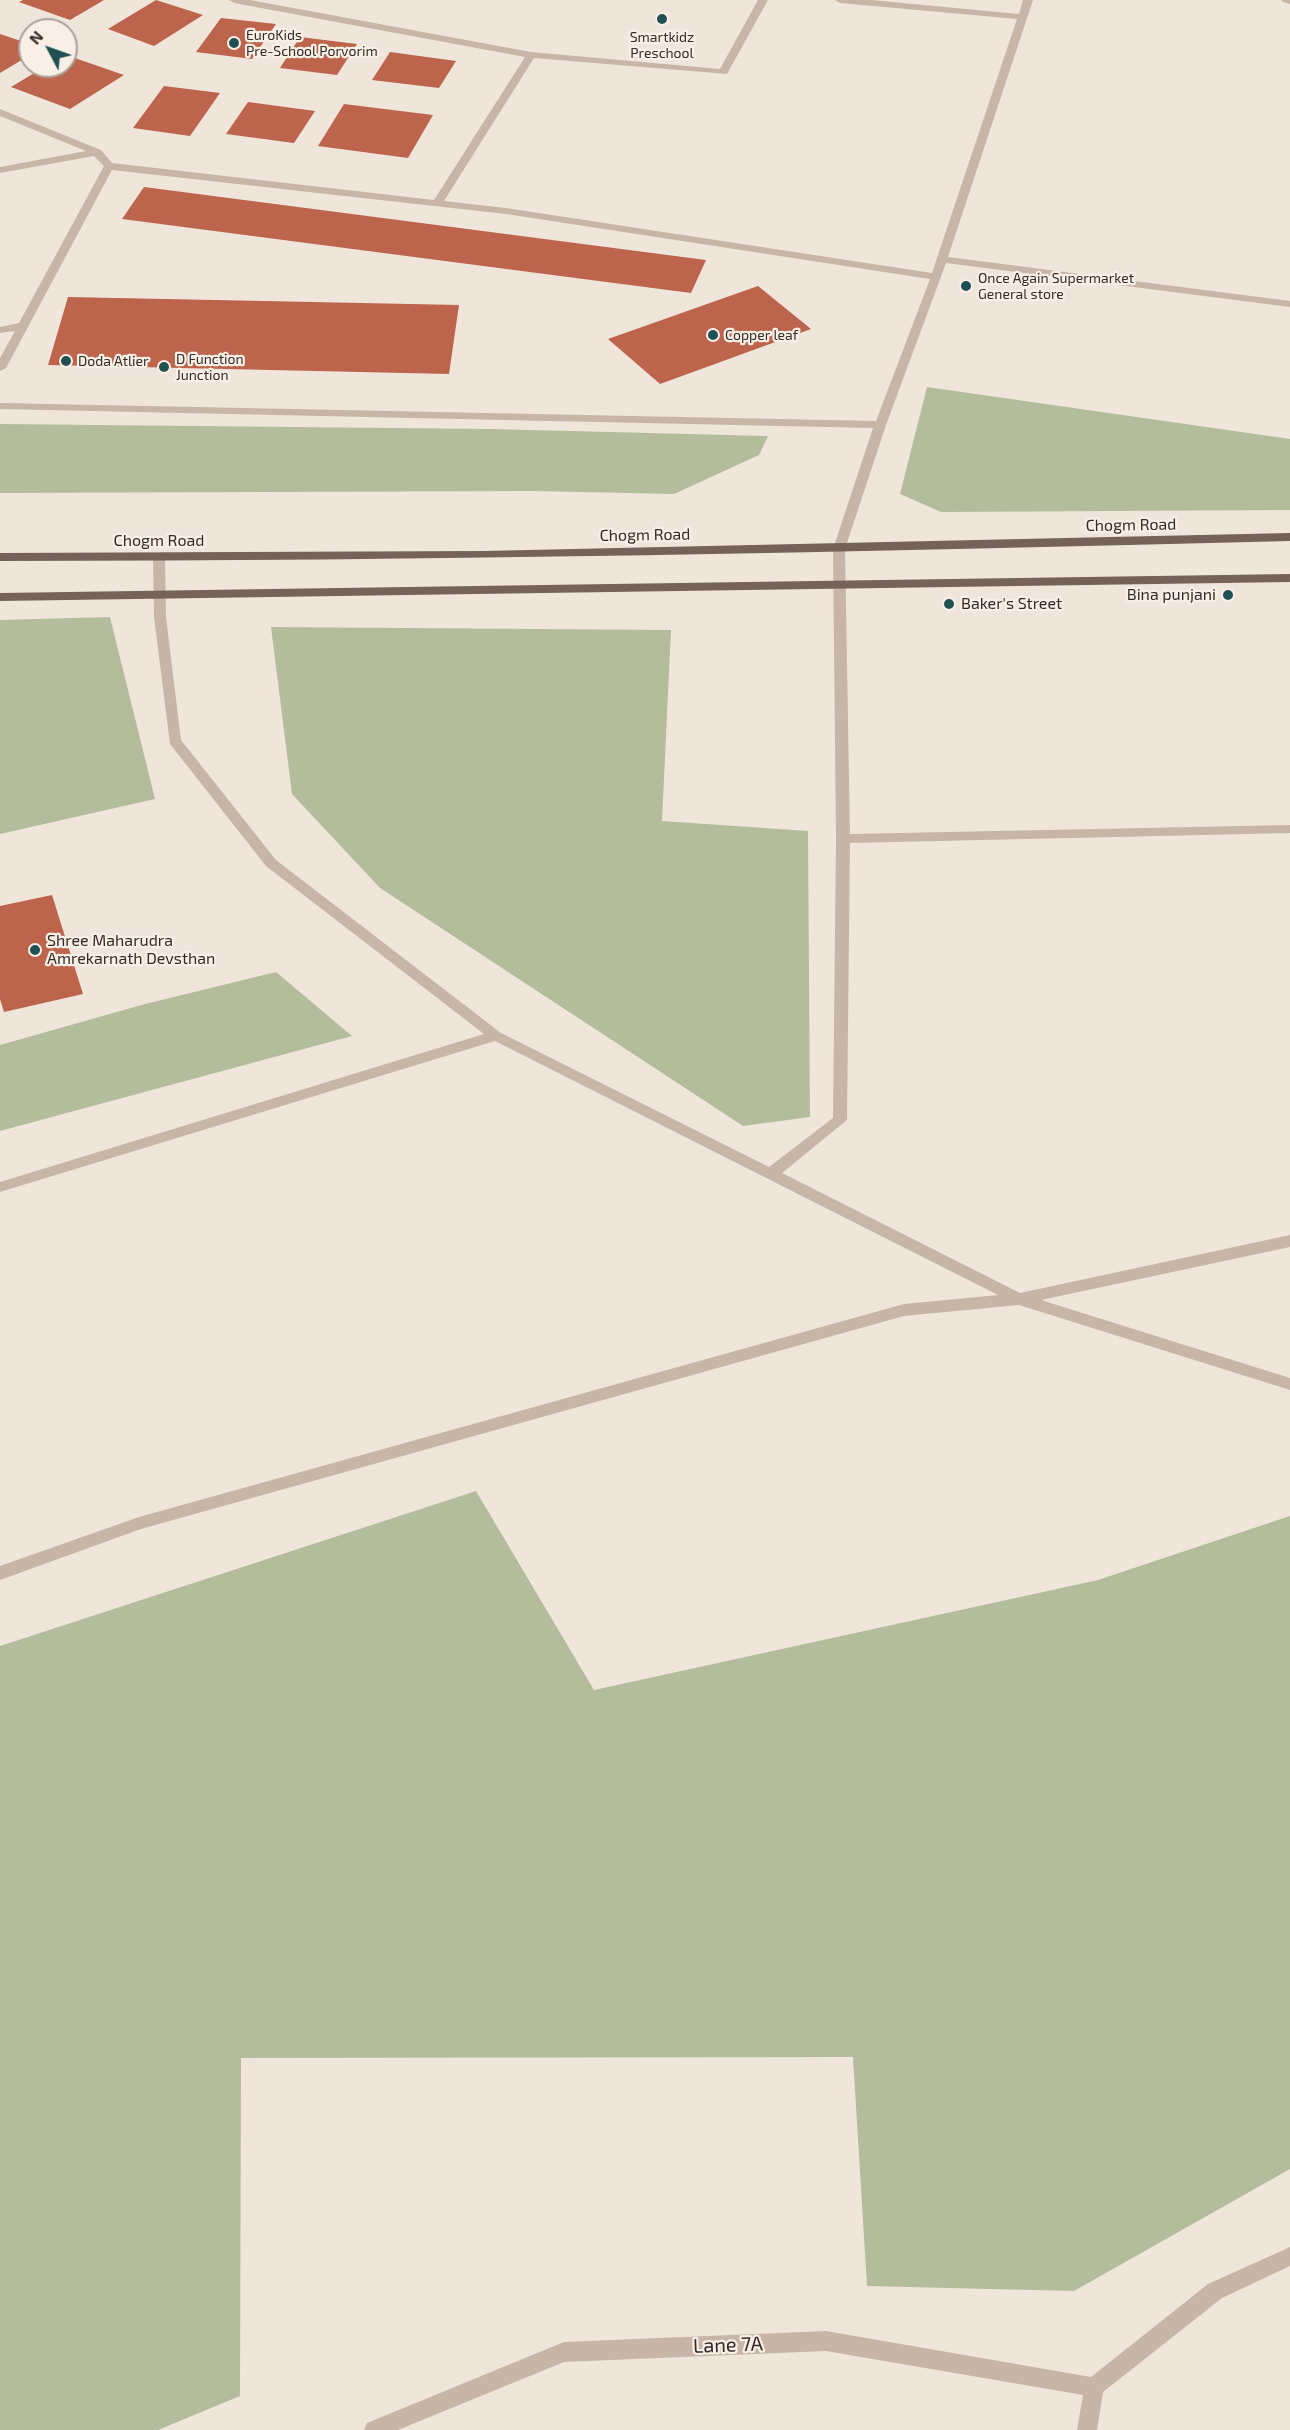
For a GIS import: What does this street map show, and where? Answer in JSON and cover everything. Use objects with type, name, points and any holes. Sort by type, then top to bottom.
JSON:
[{"type":"main road","name":"Chogm Road","points":[[0,557],[159,558],[839,549],[1290,537]]},
{"type":"main road","points":[[0,597],[450,588],[840,586],[1290,578]]},
{"type":"street","points":[[234,0],[531,55],[723,72],[763,0]]},
{"type":"street","points":[[840,0],[1022,17]]},
{"type":"street","points":[[772,1173],[840,1120],[843,839],[839,549],[880,425],[936,277],[1028,0]]},
{"type":"street","points":[[437,204],[531,55]]},
{"type":"street","points":[[0,112],[97,152],[109,166],[506,211],[936,277]]},
{"type":"street","points":[[0,170],[97,152]]},
{"type":"street","points":[[0,368],[109,166]]},
{"type":"street","points":[[942,259],[1290,304]]},
{"type":"street","points":[[0,330],[23,326]]},
{"type":"street","points":[[0,406],[880,425]]},
{"type":"street","points":[[159,558],[159,594],[175,741],[271,863],[496,1036],[1019,1299],[1290,1383]]},
{"type":"street","points":[[843,839],[1290,829]]},
{"type":"street","points":[[0,1187],[496,1036]]},
{"type":"street","points":[[0,1573],[139,1523],[904,1310],[1019,1299],[1290,1241]]},
{"type":"street","points":[[1087,2430],[1094,2387],[1215,2291],[1290,2256]]},
{"type":"street","name":"Lane 7A","points":[[374,2430],[564,2352],[826,2342],[1094,2387]]},
{"type":"green space","points":[[927,387],[1290,439],[1290,510],[941,512],[900,494]]},
{"type":"green space","points":[[0,424],[490,429],[768,436],[759,455],[674,494],[533,491],[0,493]]},
{"type":"green space","points":[[110,617],[155,799],[0,834],[0,620]]},
{"type":"green space","points":[[271,627],[671,630],[662,821],[808,831],[810,1117],[743,1126],[380,888],[292,794]]},
{"type":"green space","points":[[276,972],[352,1036],[0,1131],[0,1045],[145,1004]]},
{"type":"green space","points":[[476,1491],[594,1690],[1098,1580],[1290,1516],[1290,2169],[1074,2291],[867,2286],[853,2057],[241,2058],[240,2396],[158,2430],[0,2430],[0,1646]]},
{"type":"building","points":[[23,0],[104,0],[73,18],[64,18],[19,2]]},
{"type":"building","points":[[156,0],[203,15],[154,46],[108,29]]},
{"type":"building","points":[[221,18],[276,24],[252,59],[196,52]]},
{"type":"building","points":[[0,34],[18,40],[18,62],[0,73]]},
{"type":"building","points":[[300,37],[357,44],[337,75],[280,68]]},
{"type":"building","points":[[390,52],[456,61],[439,88],[372,80]]},
{"type":"building","points":[[78,59],[124,75],[70,109],[11,87],[26,78],[78,78]]},
{"type":"building","points":[[164,86],[220,93],[190,136],[133,128]]},
{"type":"building","points":[[248,102],[315,111],[294,143],[226,134]]},
{"type":"building","points":[[344,104],[433,115],[408,158],[318,146]]},
{"type":"building","points":[[144,187],[706,260],[691,293],[122,219]]},
{"type":"building","points":[[758,286],[811,329],[660,384],[608,339]]},
{"type":"building","points":[[68,297],[459,305],[449,374],[48,365]]},
{"type":"building","name":"Shree Maharudra Amrekarnath Devsthan","points":[[52,895],[83,994],[4,1012],[0,999],[0,906]]},
{"type":"place","name":"Smartkidz Preschool","points":[[662,19]]},
{"type":"place","name":"EuroKids Pre-School Porvorim","points":[[234,43]]},
{"type":"place","name":"Once Again Supermarket General store","points":[[966,286]]},
{"type":"place","name":"Copper leaf","points":[[713,335]]},
{"type":"place","name":"Doda Atlier","points":[[66,361]]},
{"type":"place","name":"D Function Junction","points":[[164,367]]},
{"type":"place","name":"Bina punjani","points":[[1228,595]]},
{"type":"place","name":"Baker's Street","points":[[949,604]]},
{"type":"place","name":"Shree Maharudra Amrekarnath Devsthan","points":[[35,950]]}]
